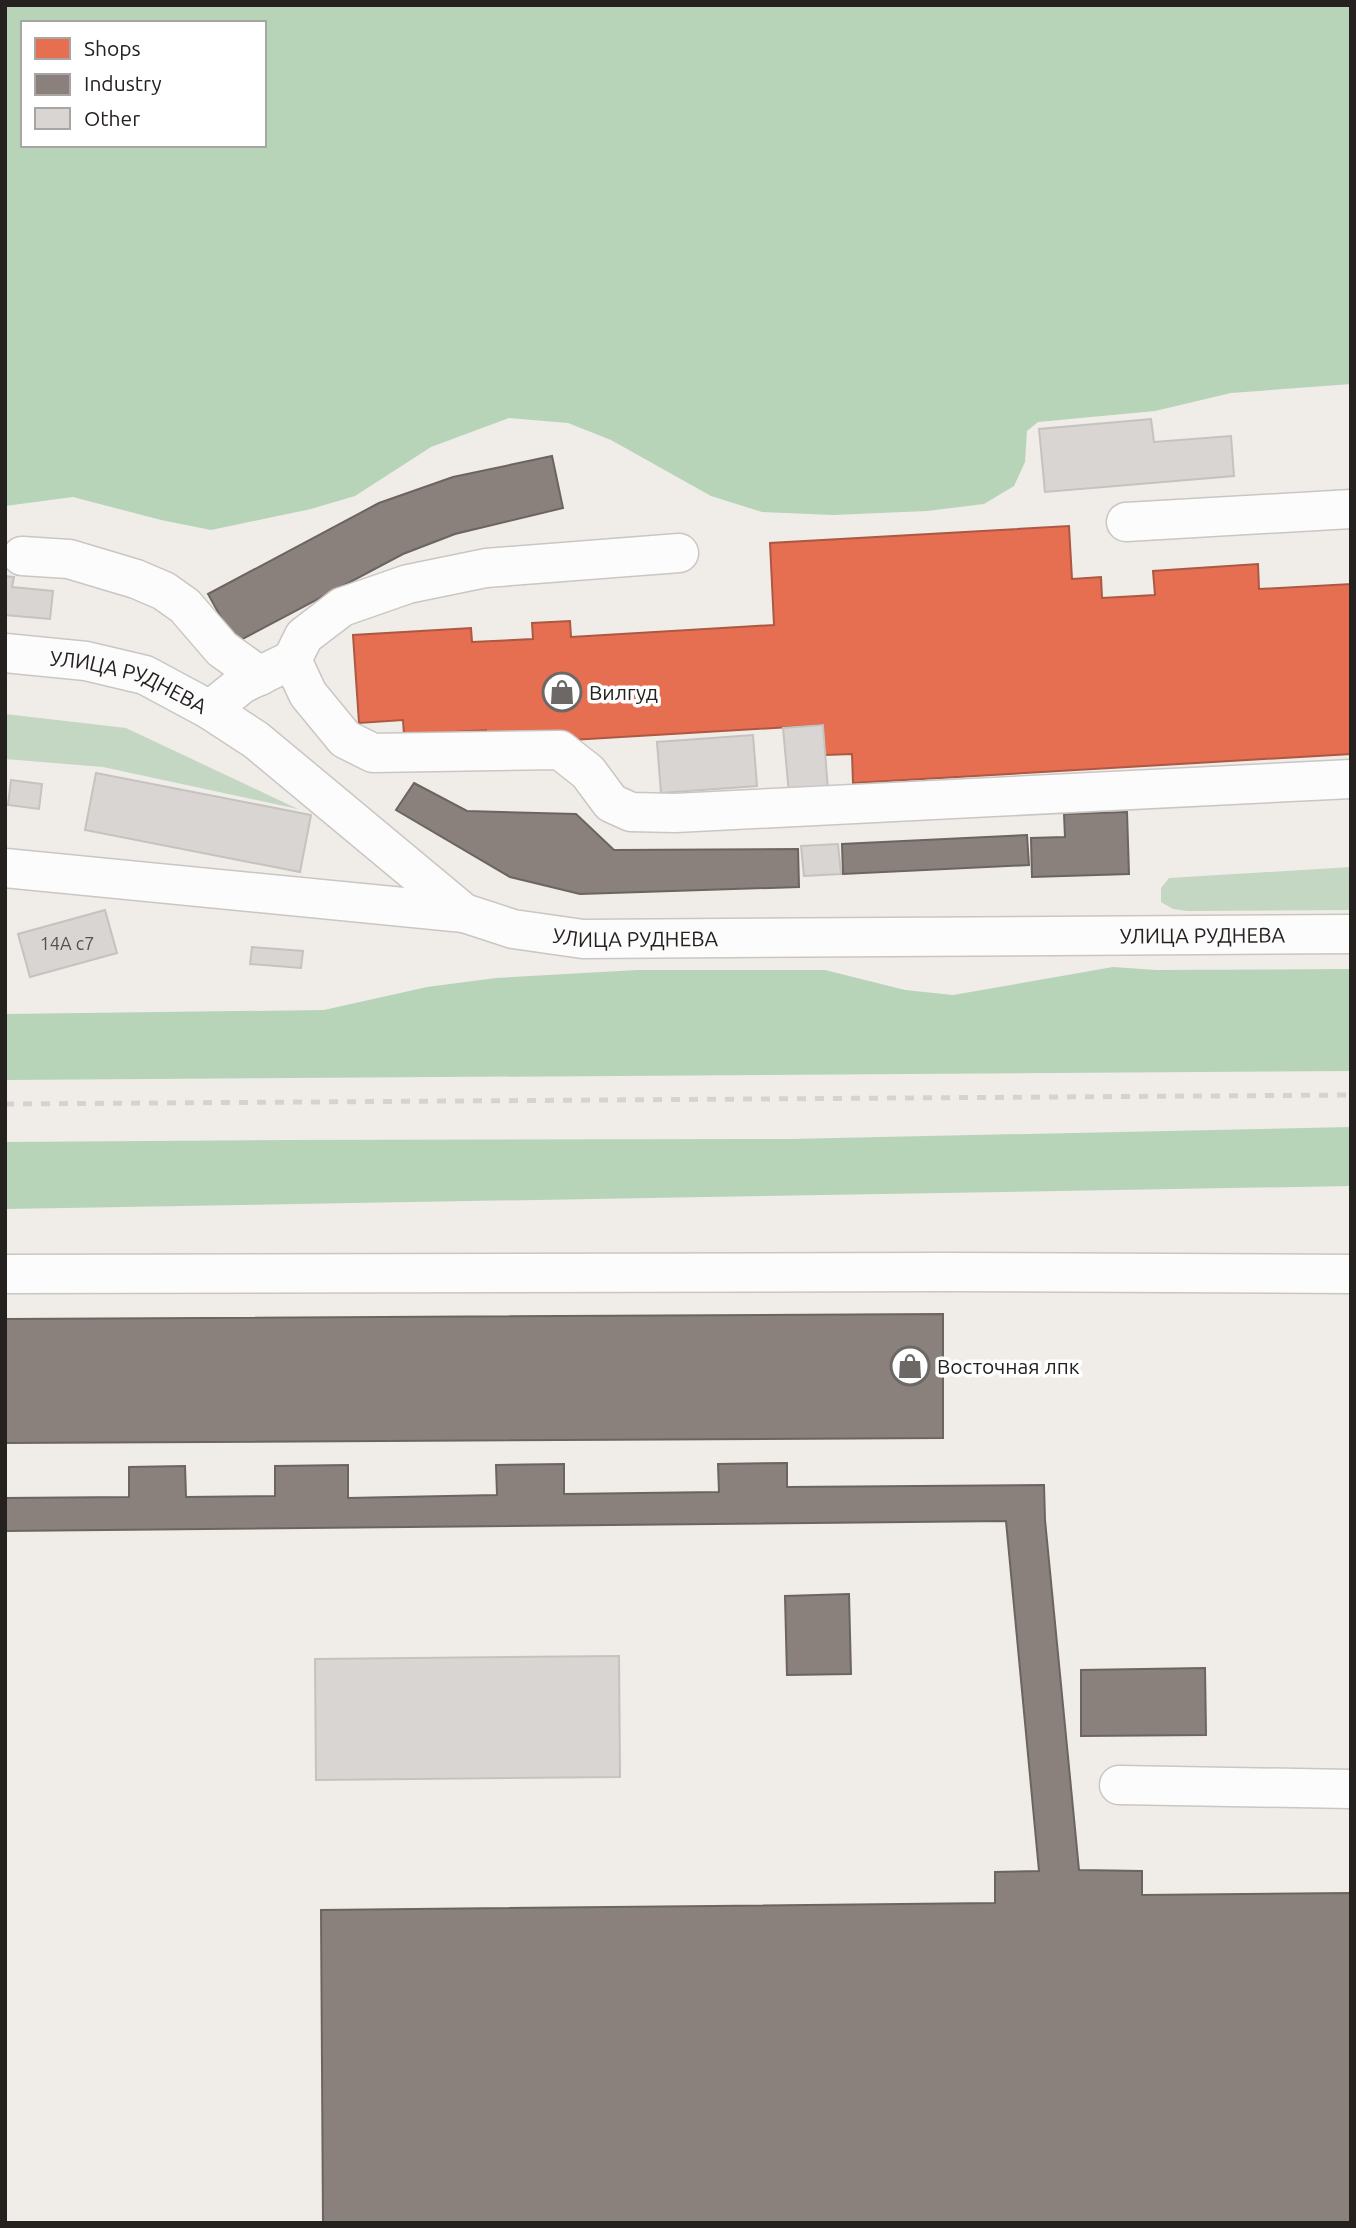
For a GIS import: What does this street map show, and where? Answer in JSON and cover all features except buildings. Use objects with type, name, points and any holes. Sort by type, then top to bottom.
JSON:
[{"type":"street","points":[[1126,522],[1351,509]]},
{"type":"street","points":[[210,710],[242,684],[276,668],[304,636],[342,607],[408,584],[486,568],[679,553]]},
{"type":"street","points":[[22,556],[69,559],[136,579],[164,591],[185,606],[222,649],[276,668],[308,694],[345,739],[373,752],[560,750],[588,772],[611,803],[632,812],[675,813],[1351,779]]},
{"type":"street","name":"УЛИЦА РУДНЕВА","points":[[5,653],[86,661],[145,675],[210,710],[256,740],[464,913],[513,929],[583,939],[1351,934]]},
{"type":"street","points":[[5,868],[464,913]]},
{"type":"street","points":[[5,1273],[1351,1274]]},
{"type":"street","points":[[1119,1785],[1351,1789]]},
{"type":"green space","points":[[5,5],[1351,5],[1351,384],[1231,393],[1155,411],[1038,422],[1027,431],[1025,462],[1014,486],[984,504],[927,511],[833,515],[762,512],[711,496],[611,440],[568,423],[509,418],[431,447],[355,496],[311,509],[211,530],[73,497],[5,506]]},
{"type":"green space","points":[[5,714],[126,728],[298,809],[103,767],[5,759]]},
{"type":"green space","points":[[1351,867],[1351,910],[1187,911],[1173,909],[1161,902],[1161,888],[1169,878]]},
{"type":"green space","points":[[1113,967],[1156,970],[1351,969],[1351,1071],[5,1080],[5,1014],[324,1010],[427,987],[496,978],[637,970],[825,970],[905,990],[953,995]]},
{"type":"green space","points":[[1351,1127],[1351,1186],[5,1209],[5,1142],[790,1139]]},
{"type":"railway","points":[[5,1104],[1351,1095]]},
{"type":"place","name":"Вилгуд","points":[[562,692]]},
{"type":"place","name":"Восточная лпк","points":[[910,1366]]}]
